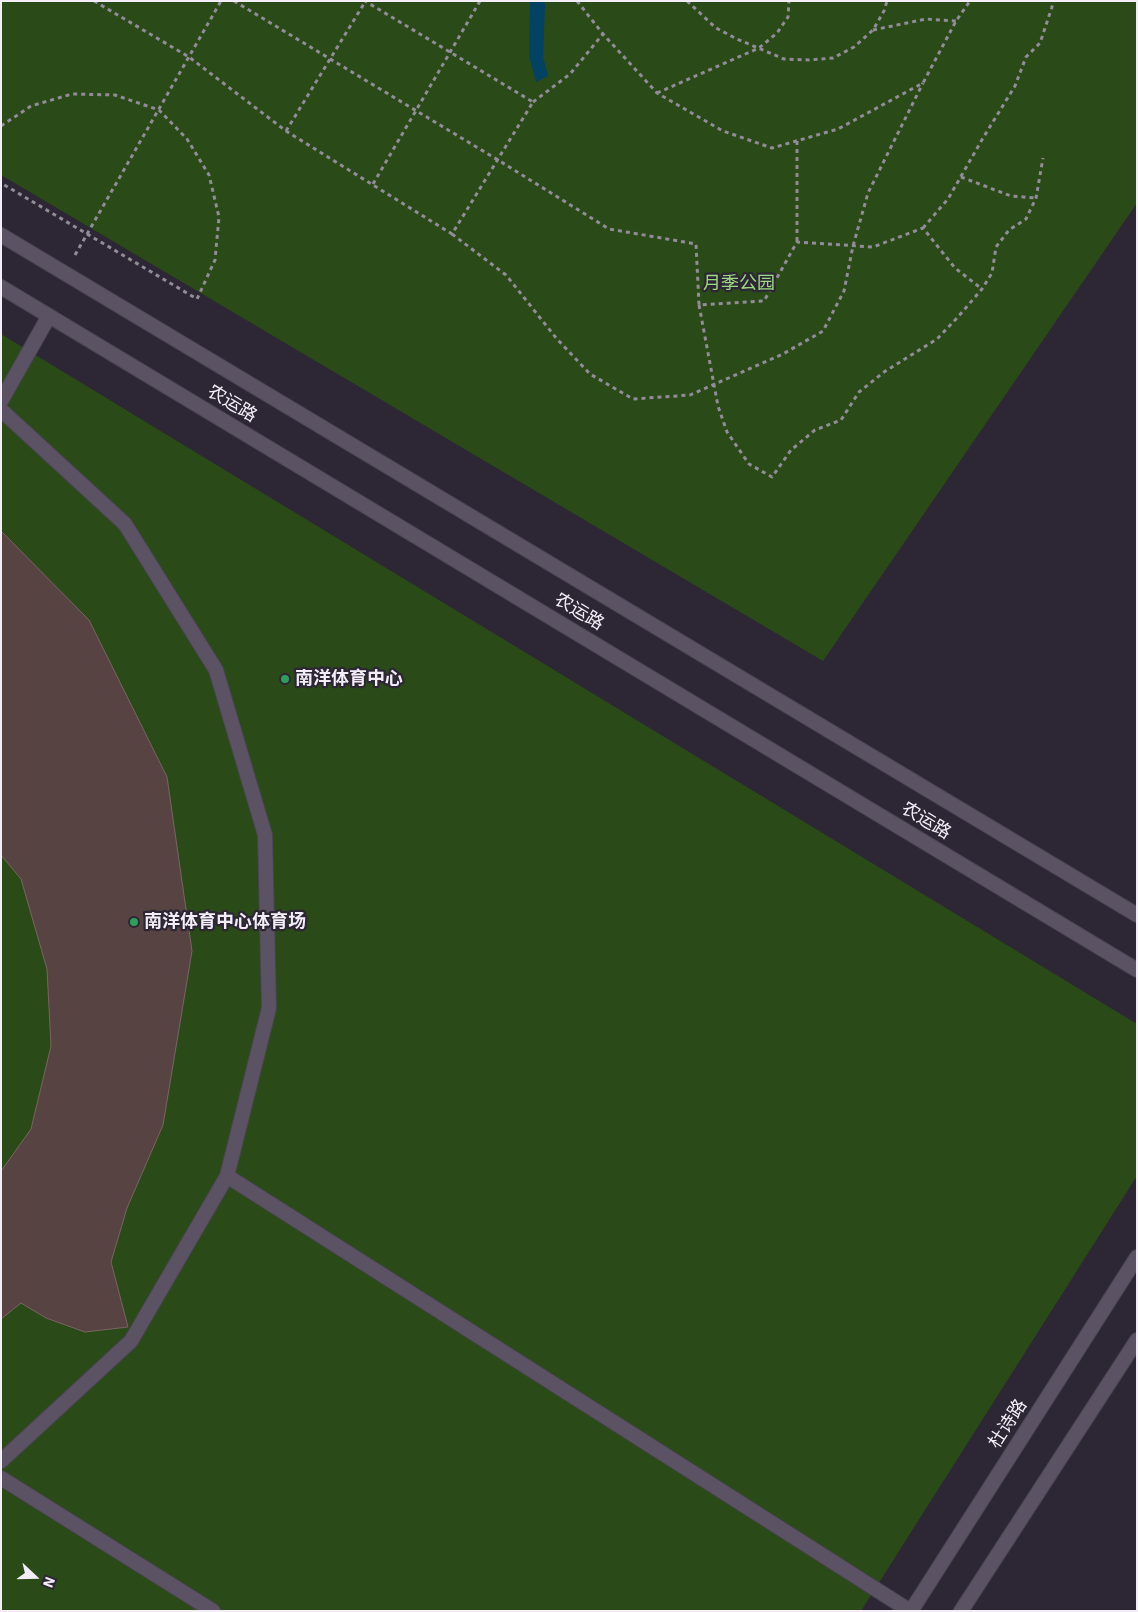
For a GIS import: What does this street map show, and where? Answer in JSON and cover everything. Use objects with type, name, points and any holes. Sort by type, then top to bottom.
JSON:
[{"type":"main road","name":"农运路","points":[[1,235],[1137,915]]},
{"type":"main road","name":"农运路","points":[[1,287],[1137,970]]},
{"type":"main road","points":[[1,402],[49,316]]},
{"type":"main road","points":[[1,410],[125,524],[216,670],[265,835],[269,1008],[227,1176],[131,1341],[1,1461]]},
{"type":"main road","points":[[227,1176],[911,1611]]},
{"type":"main road","name":"杜诗路","points":[[911,1611],[1137,1257]]},
{"type":"main road","points":[[961,1611],[1137,1340]]},
{"type":"main road","points":[[1,1478],[213,1611]]},
{"type":"path","points":[[94,1],[189,57],[286,131],[452,234],[506,275],[557,339],[590,374],[633,399],[690,395],[783,354],[823,331],[844,291],[853,246],[868,193],[923,83],[956,21],[970,1]]},
{"type":"path","points":[[65,272],[222,1]]},
{"type":"path","points":[[234,1],[609,229],[696,244],[699,305],[718,406],[727,432],[749,464],[772,477],[791,450],[815,430],[841,420],[859,392],[884,372],[937,339],[982,289],[992,273],[996,248],[1009,230],[1026,219],[1036,198],[1043,158]]},
{"type":"path","points":[[286,131],[365,1],[533,102]]},
{"type":"path","points":[[373,184],[480,1]]},
{"type":"path","points":[[577,1],[603,34],[657,93],[723,131],[772,148],[838,128],[923,83]]},
{"type":"path","points":[[687,1],[716,28],[737,39],[784,59],[809,60],[833,58],[854,47],[873,30],[888,1]]},
{"type":"path","points":[[657,93],[759,48],[777,33],[788,17],[789,1]]},
{"type":"path","points":[[797,242],[873,247],[923,228],[948,199],[1015,86],[1026,57],[1040,43],[1054,1]]},
{"type":"path","points":[[873,30],[926,19],[956,21]]},
{"type":"path","points":[[452,234],[533,102],[570,74],[603,34]]},
{"type":"path","points":[[1,126],[31,106],[72,94],[115,95],[159,110],[187,139],[210,175],[219,217],[214,260],[197,299],[1,183]]},
{"type":"path","points":[[699,305],[764,301],[797,242],[797,141]]},
{"type":"path","points":[[961,177],[1012,196],[1036,198]]},
{"type":"path","points":[[923,228],[955,268],[982,289]]},
{"type":"green space","name":"月季公园","points":[[1,1],[1137,1],[1137,203],[823,661],[1,175]]},
{"type":"green space","name":"南洋体育中心","points":[[1,334],[1137,1024],[1137,1176],[861,1611],[1,1611]]},
{"type":"water","points":[[530,1],[544,1],[545,5],[543,57],[548,76],[536,82],[529,56]]},
{"type":"building","points":[[1,531],[89,620],[167,777],[192,951],[163,1125],[127,1208],[111,1262],[128,1327],[85,1332],[46,1318],[21,1303],[1,1319],[1,1171],[31,1129],[51,1046],[47,969],[21,879],[1,855]]},
{"type":"place","name":"南洋体育中心","points":[[285,679]]},
{"type":"place","name":"南洋体育中心体育场","points":[[134,922]]}]
